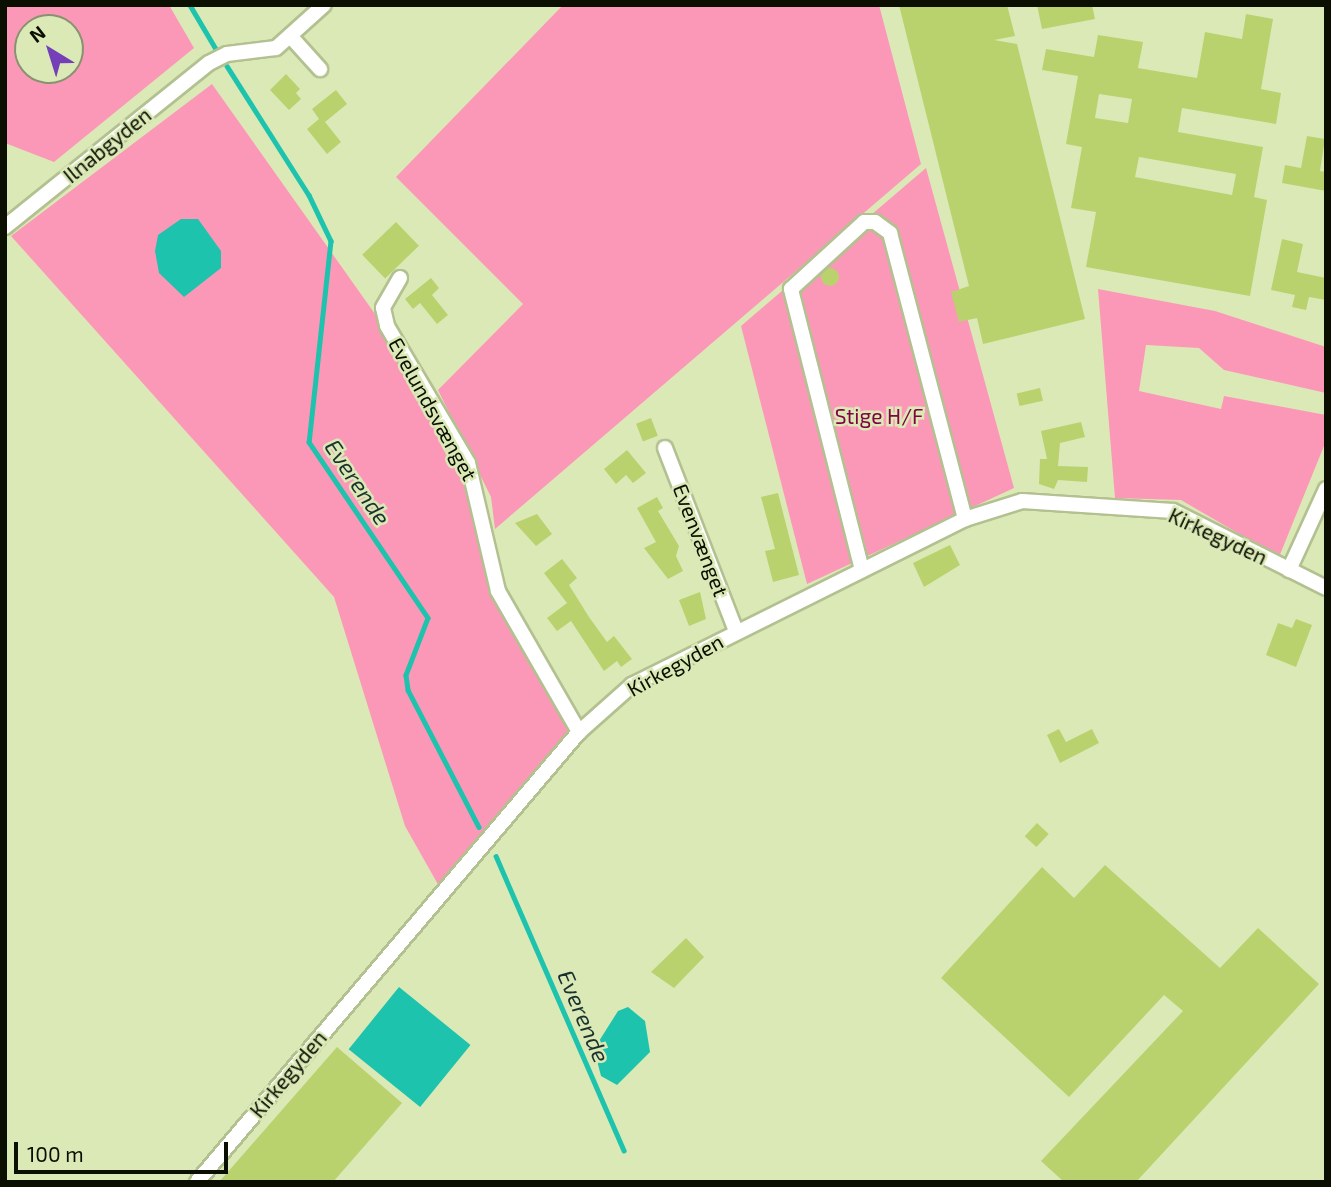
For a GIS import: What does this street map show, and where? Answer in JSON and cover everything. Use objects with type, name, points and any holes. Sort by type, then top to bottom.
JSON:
[{"type":"street","points":[[320,69],[292,38],[324,5]]},
{"type":"street","name":"Ilnabgyden","points":[[5,228],[209,63],[227,54],[276,48],[292,38]]},
{"type":"street","points":[[862,570],[791,289],[864,222],[875,222],[890,233],[965,519]]},
{"type":"street","name":"Evelundsvænget","points":[[400,278],[383,308],[387,326],[468,463],[498,591],[579,732]]},
{"type":"street","name":"Evenvænget","points":[[665,448],[736,631]]},
{"type":"street","points":[[1289,570],[1326,489]]},
{"type":"street","name":"Kirkegyden","points":[[197,1182],[579,732],[632,685],[965,519],[1022,501],[1172,511],[1326,589]]},
{"type":"green space","points":[[5,5],[169,5],[194,48],[54,162],[5,143]]},
{"type":"green space","points":[[563,5],[879,5],[921,164],[495,529],[491,497],[438,390],[523,304],[396,177]]},
{"type":"green space","points":[[212,84],[380,321],[429,408],[475,506],[490,591],[569,732],[440,888],[405,826],[334,597],[11,236]]},
{"type":"green space","name":"Stige H/F","points":[[926,168],[1014,488],[807,584],[741,326]]},
{"type":"green space","points":[[1098,289],[1215,311],[1326,347],[1326,393],[1224,370],[1199,348],[1146,345],[1139,391],[1221,409],[1224,396],[1326,415],[1326,441],[1279,557],[1181,500],[1115,498]]},
{"type":"water","points":[[181,219],[198,219],[221,251],[221,268],[184,297],[159,273],[155,251],[158,235]]},
{"type":"water","points":[[399,987],[470,1045],[420,1107],[349,1049]]},
{"type":"water","points":[[628,1007],[645,1021],[650,1052],[617,1085],[601,1076],[594,1049],[618,1011]]},
{"type":"building","points":[[899,5],[1007,5],[1015,36],[994,40],[1017,44],[1085,319],[983,344],[977,318],[959,322],[951,292],[969,286]]},
{"type":"building","points":[[1037,5],[1092,5],[1095,19],[1042,29]]},
{"type":"building","points":[[1246,14],[1273,19],[1261,89],[1281,93],[1276,124],[1182,108],[1178,132],[1263,147],[1254,197],[1267,200],[1250,296],[1086,267],[1096,212],[1071,208],[1082,147],[1066,144],[1078,76],[1042,70],[1046,49],[1094,57],[1098,35],[1143,42],[1138,68],[1197,78],[1205,32],[1242,39]],"holes":[[[1099,94],[1132,99],[1128,123],[1095,118]],[[1139,157],[1236,174],[1232,195],[1135,177]]]},
{"type":"building","points":[[286,74],[300,89],[296,93],[301,99],[289,110],[270,90]]},
{"type":"building","points":[[336,90],[347,104],[325,122],[341,142],[327,154],[307,129],[319,119],[312,109]]},
{"type":"building","points":[[1307,136],[1325,139],[1320,171],[1326,172],[1326,191],[1282,183],[1285,165],[1301,168]]},
{"type":"building","points":[[396,222],[419,246],[385,278],[362,255]]},
{"type":"building","points":[[1282,239],[1303,244],[1297,272],[1326,278],[1326,300],[1309,297],[1306,310],[1292,307],[1295,295],[1271,290]]},
{"type":"building","points":[[830,268],[836,271],[839,277],[836,283],[830,286],[824,283],[821,277],[824,271]]},
{"type":"building","points":[[431,278],[439,288],[432,295],[448,315],[437,324],[420,303],[413,309],[405,299]]},
{"type":"building","points":[[1040,388],[1043,401],[1020,406],[1017,393]]},
{"type":"building","points":[[651,418],[658,436],[643,441],[636,424]]},
{"type":"building","points":[[1081,422],[1085,437],[1060,443],[1058,466],[1088,467],[1087,482],[1058,480],[1054,489],[1039,484],[1040,459],[1047,459],[1041,431]]},
{"type":"building","points":[[627,450],[646,473],[633,483],[626,475],[616,484],[604,469]]},
{"type":"building","points":[[778,493],[799,575],[773,582],[765,551],[775,549],[761,497]]},
{"type":"building","points":[[657,497],[663,508],[658,511],[679,546],[676,556],[683,571],[668,579],[644,548],[656,542],[637,508]]},
{"type":"building","points":[[537,514],[552,534],[536,546],[515,523]]},
{"type":"building","points":[[950,545],[960,565],[924,587],[913,563]]},
{"type":"building","points":[[562,559],[577,578],[569,585],[589,617],[607,642],[614,636],[632,659],[621,667],[617,661],[604,671],[571,621],[557,631],[547,618],[567,603],[544,573]]},
{"type":"building","points":[[700,592],[706,619],[689,626],[679,600]]},
{"type":"building","points":[[1296,619],[1312,625],[1296,667],[1266,655],[1278,623],[1292,628]]},
{"type":"building","points":[[1059,729],[1066,742],[1092,729],[1099,743],[1060,763],[1047,735]]},
{"type":"building","points":[[1037,823],[1049,834],[1036,847],[1025,836]]},
{"type":"building","points":[[1105,865],[1220,968],[1258,928],[1319,984],[1136,1182],[1064,1182],[1041,1161],[1183,1011],[1164,995],[1069,1097],[941,978],[1042,867],[1074,898]]},
{"type":"building","points":[[686,938],[704,957],[674,988],[651,972]]},
{"type":"building","points":[[337,1047],[402,1103],[333,1182],[219,1182]]},
{"type":"waterway","name":"Everende","points":[[190,5],[216,49]]},
{"type":"waterway","name":"Everende","points":[[227,66],[309,195],[331,241],[309,442],[428,618],[406,675],[408,690],[479,827]]},
{"type":"waterway","name":"Everende","points":[[496,856],[624,1150]]}]
